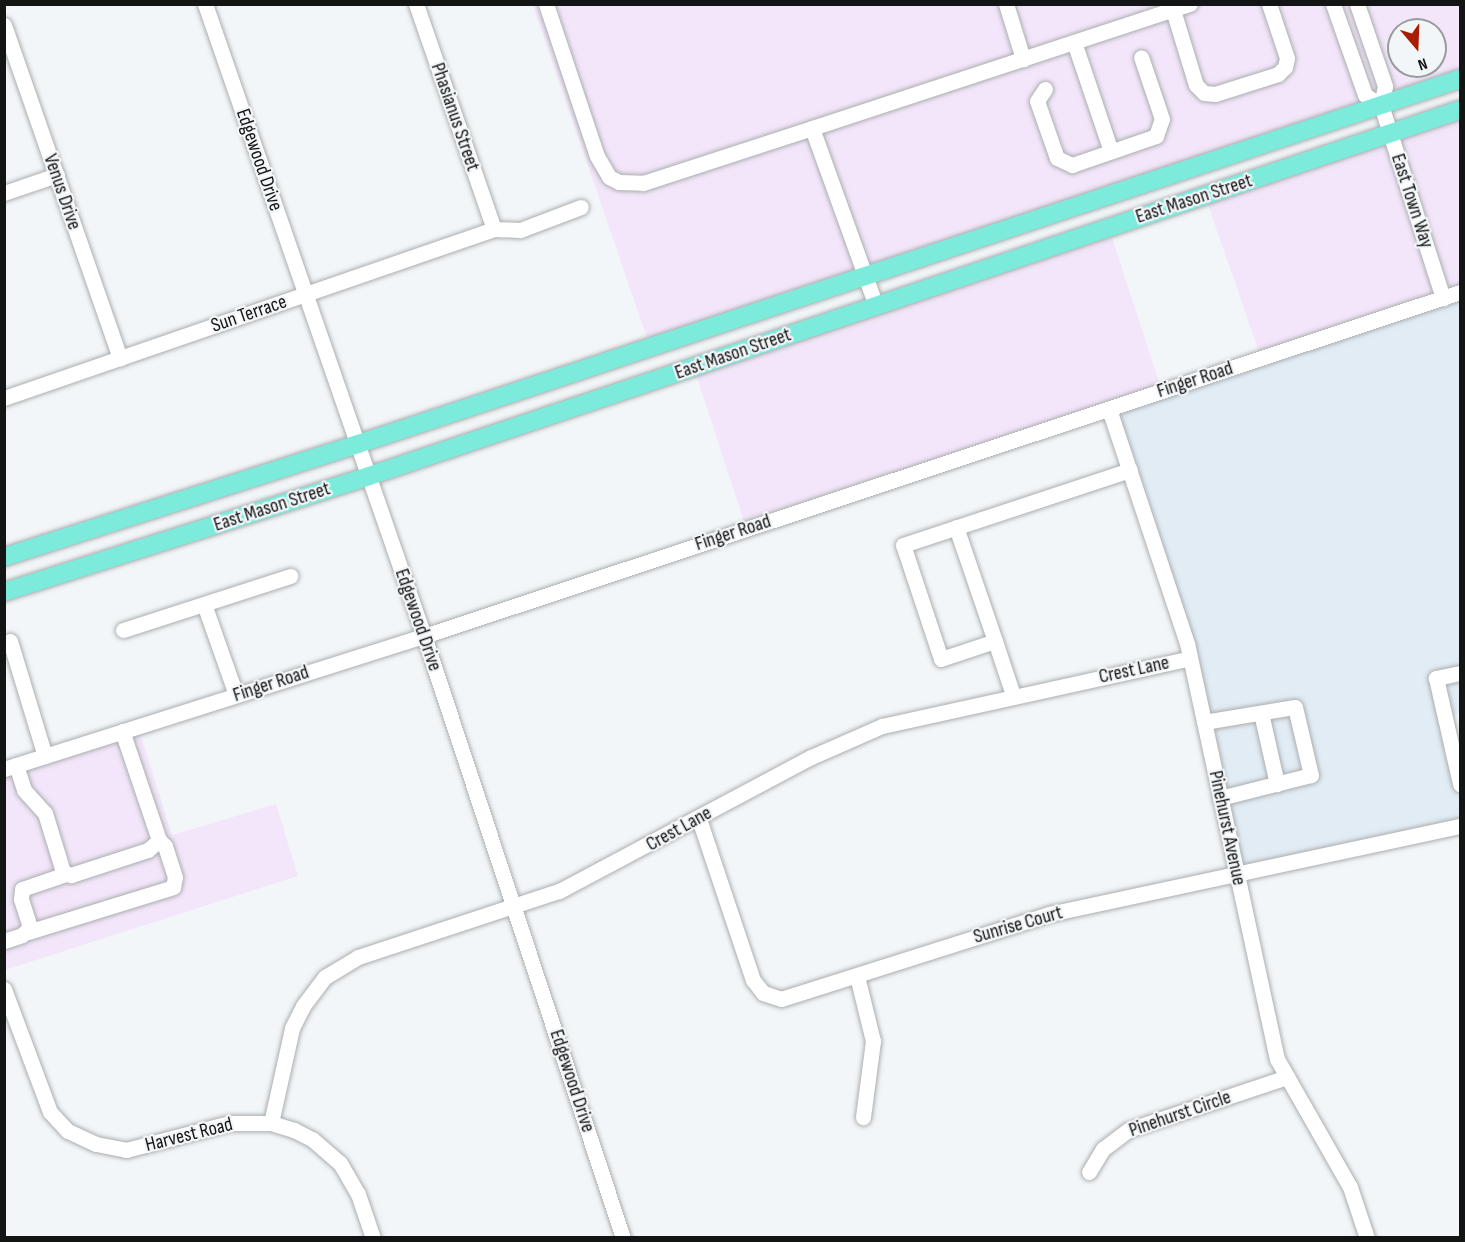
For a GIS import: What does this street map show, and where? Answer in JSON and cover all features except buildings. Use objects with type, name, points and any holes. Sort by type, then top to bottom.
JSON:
[{"type":"main road","name":"East Mason Street","points":[[4,557],[358,444],[1461,79]]},
{"type":"main road","name":"East Mason Street","points":[[4,592],[369,476],[1461,110]]},
{"type":"street","name":"Edgewood Drive","points":[[205,4],[424,636],[623,1238]]},
{"type":"street","name":"Phasianus Street","points":[[416,4],[494,229]]},
{"type":"street","points":[[546,4],[601,166],[619,182],[643,183],[1190,4]]},
{"type":"street","points":[[1006,4],[1023,59]]},
{"type":"street","points":[[1173,10],[1196,85],[1204,93],[1215,94],[1278,74],[1285,67],[1287,58],[1269,4]]},
{"type":"street","points":[[1334,4],[1365,95],[1381,105],[1385,86],[1358,4]]},
{"type":"street","name":"Venus Drive","points":[[4,25],[120,358]]},
{"type":"street","points":[[1074,42],[1111,152]]},
{"type":"street","points":[[1045,89],[1037,101],[1057,158],[1072,165],[1111,152],[1156,136],[1162,119],[1141,57]]},
{"type":"street","name":"East Town Way","points":[[1381,105],[1443,298]]},
{"type":"street","points":[[812,128],[876,306]]},
{"type":"street","points":[[4,193],[57,175]]},
{"type":"street","name":"Sun Terrace","points":[[4,398],[494,229],[520,230],[581,207]]},
{"type":"street","name":"Finger Road","points":[[10,767],[424,636],[1461,292]]},
{"type":"street","name":"Pinehurst Avenue","points":[[1109,409],[1190,658],[1277,1059],[1350,1187],[1367,1238]]},
{"type":"street","points":[[995,641],[941,659],[903,545],[1130,470]]},
{"type":"street","points":[[956,527],[1013,695]]},
{"type":"street","points":[[123,630],[290,576]]},
{"type":"street","points":[[204,604],[236,695]]},
{"type":"street","points":[[10,641],[45,756]]},
{"type":"street","name":"Crest Lane","points":[[271,1123],[292,1028],[303,1005],[326,977],[358,957],[514,907],[597,874],[864,733],[919,715],[1190,658]]},
{"type":"street","points":[[1461,673],[1436,678],[1461,784]]},
{"type":"street","points":[[1204,722],[1295,707],[1311,775],[1220,798]]},
{"type":"street","points":[[1261,713],[1277,784]]},
{"type":"street","points":[[4,941],[172,887],[175,876],[165,846],[159,840],[122,731]]},
{"type":"street","points":[[10,767],[24,790],[45,813],[66,874]]},
{"type":"street","name":"Sunrise Court","points":[[699,819],[758,988],[773,998],[790,998],[1049,914],[1461,826]]},
{"type":"street","points":[[28,932],[30,927],[20,892],[66,874],[148,850],[159,840]]},
{"type":"street","points":[[857,976],[873,1041],[863,1118]]},
{"type":"street","name":"Harvest Road","points":[[4,989],[8,1010],[50,1112],[68,1131],[96,1144],[137,1149],[230,1123],[271,1123],[312,1139],[340,1163],[358,1194],[373,1238]]},
{"type":"street","name":"Pinehurst Circle","points":[[1089,1172],[1103,1149],[1128,1130],[1287,1077]]},
{"type":"shaded area","points":[[533,5],[1460,5],[1460,79],[650,347]]},
{"type":"shaded area","points":[[1460,110],[1460,292],[1261,358],[1205,196]]},
{"type":"shaded area","points":[[1109,228],[1162,392],[746,527],[692,363]]},
{"type":"shaded area","points":[[1460,297],[1460,713],[1454,715],[1460,744],[1460,826],[1237,873],[1187,643],[1109,409]]},
{"type":"shaded area","points":[[138,726],[172,835],[276,804],[298,876],[5,970],[4,769]]}]
